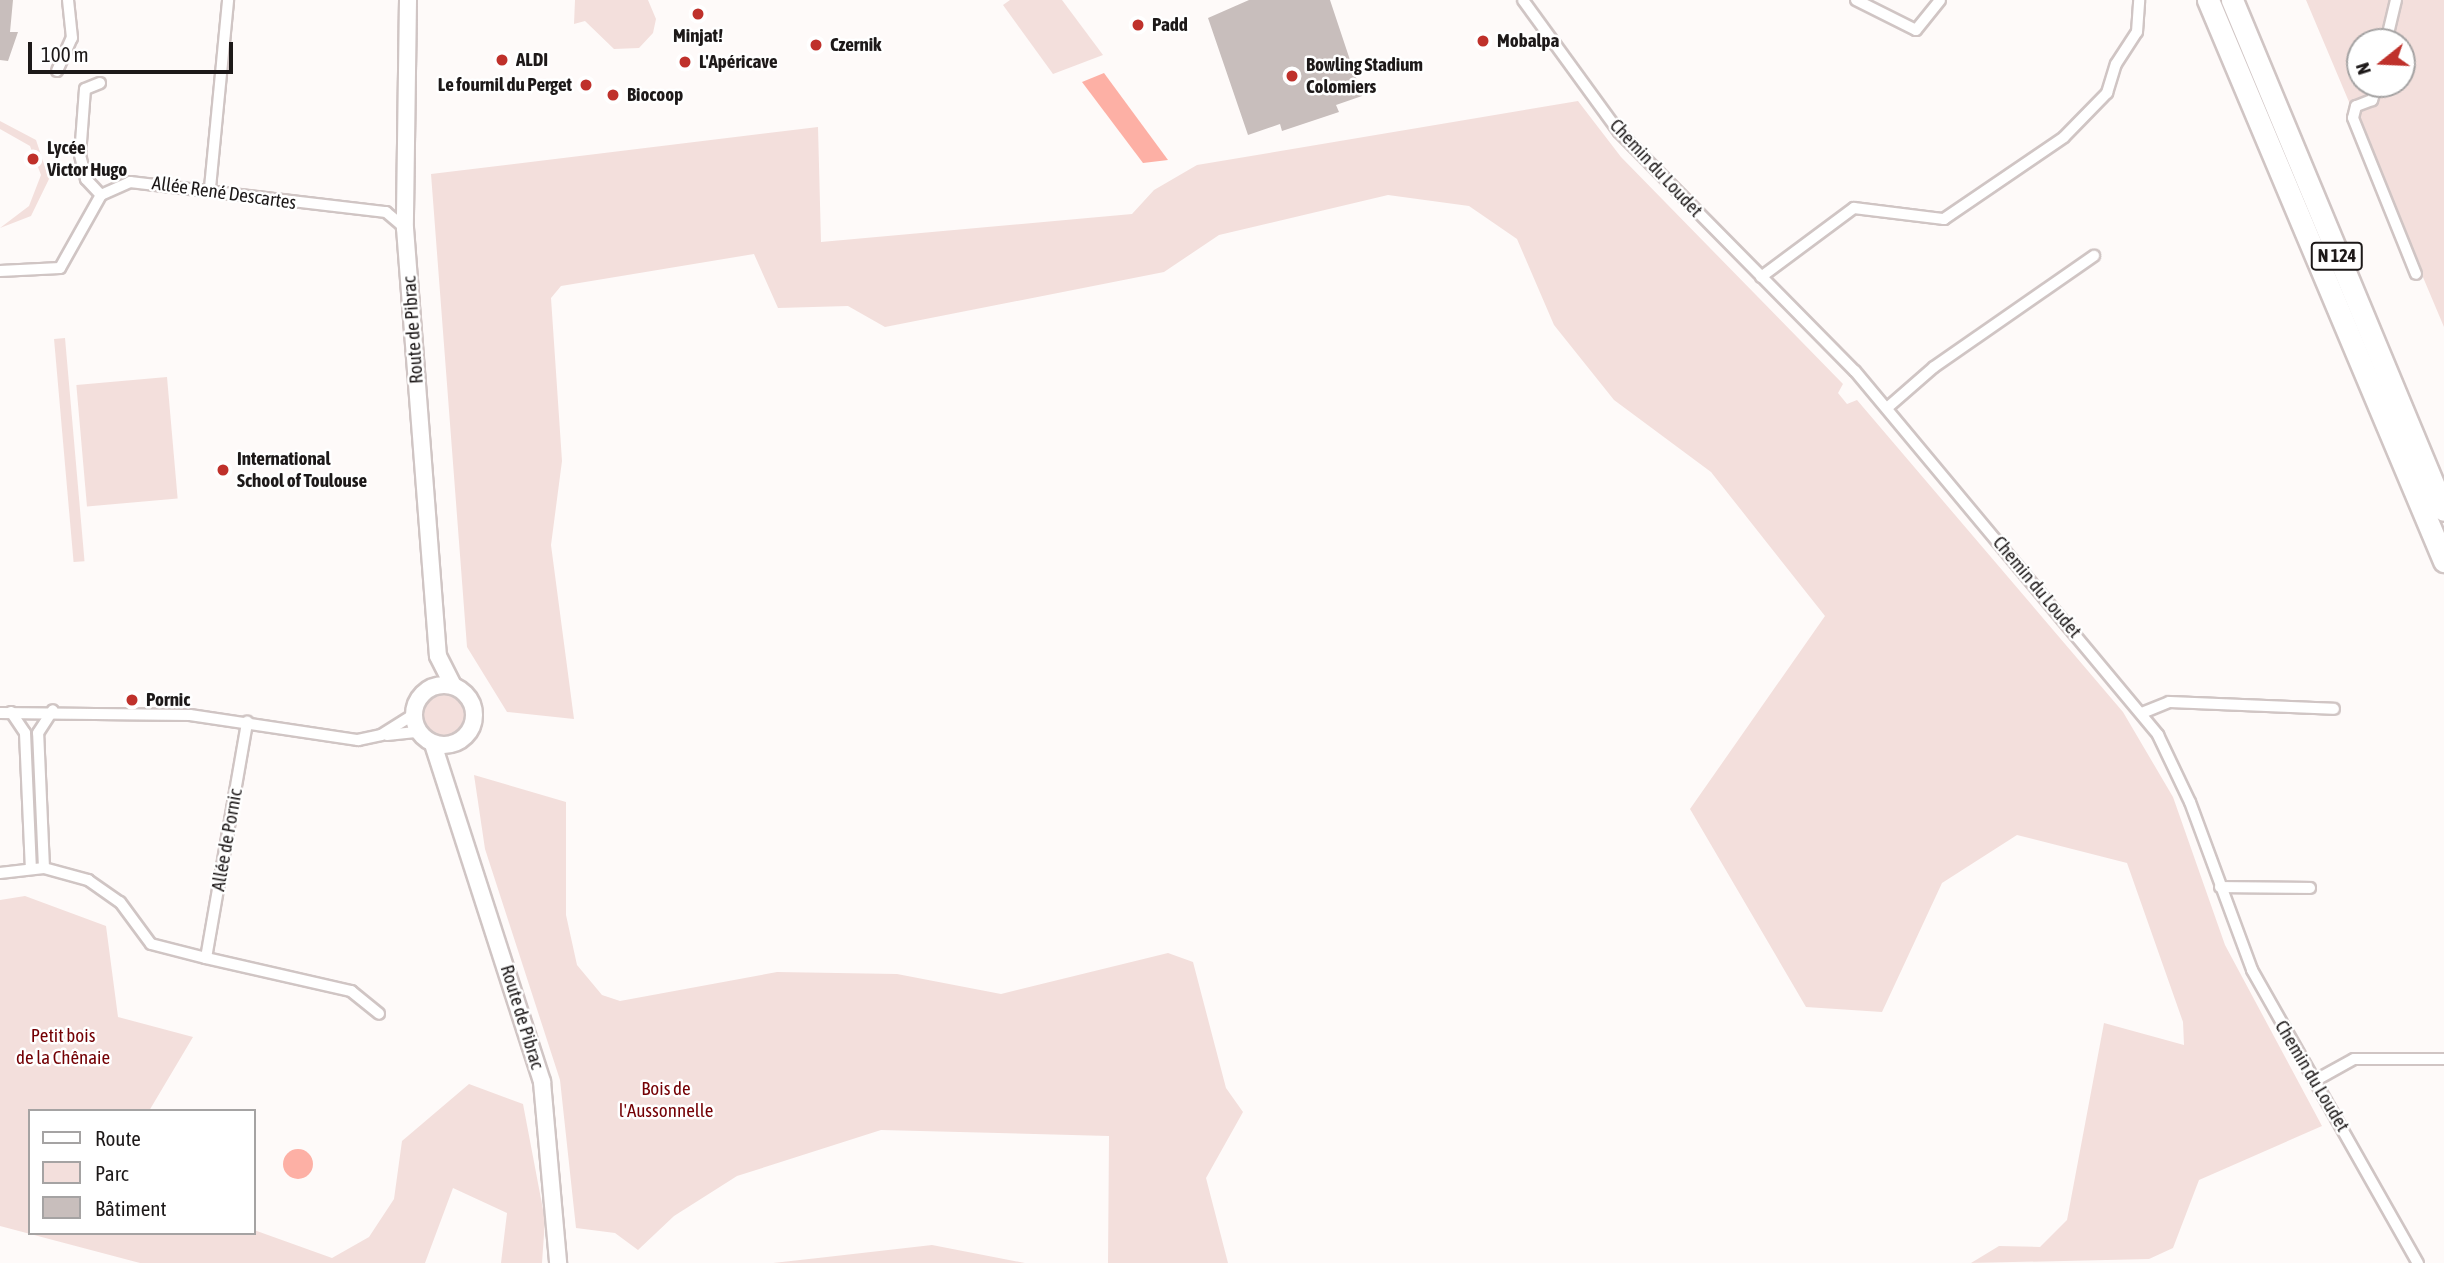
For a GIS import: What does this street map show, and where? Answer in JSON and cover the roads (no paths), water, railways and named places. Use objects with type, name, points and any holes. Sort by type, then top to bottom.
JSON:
[{"type":"highway","name":"N 124","points":[[2208,0],[2444,561]]},
{"type":"highway","name":"N 124","points":[[2232,0],[2444,510]]},
{"type":"main road","name":"Route de Pibrac","points":[[409,1],[405,228],[438,656],[453,686]]},
{"type":"main road","name":"Route de Pibrac","points":[[424,692],[438,656]]},
{"type":"main road","points":[[453,686],[467,696],[474,712],[470,730],[458,742],[433,744],[418,732],[414,714],[424,692],[453,686]]},
{"type":"main road","name":"Route de Pibrac","points":[[449,778],[458,742]]},
{"type":"main road","name":"Route de Pibrac","points":[[433,744],[449,778],[470,862],[542,1082],[558,1263]]},
{"type":"street","points":[[57,71],[72,38],[68,0]]},
{"type":"street","points":[[210,188],[228,0]]},
{"type":"street","name":"Chemin du Loudet","points":[[1523,0],[1619,132],[1887,408],[2142,713],[2178,770],[2252,970],[2418,1263]]},
{"type":"street","points":[[1856,0],[1916,30],[1940,0]]},
{"type":"street","points":[[1761,277],[1860,206],[1932,220],[1950,215],[2072,131],[2107,93],[2116,64],[2137,32],[2139,0]]},
{"type":"street","points":[[2389,28],[2396,0]]},
{"type":"street","points":[[0,271],[44,274],[63,266],[101,195],[86,179],[80,155],[85,89],[100,83]]},
{"type":"street","points":[[2373,98],[2356,106],[2353,118],[2416,274]]},
{"type":"street","name":"Allée René Descartes","points":[[101,195],[136,181],[210,188],[357,212],[389,213],[405,228]]},
{"type":"street","points":[[1887,408],[1934,367],[2094,256]]},
{"type":"street","points":[[2142,713],[2169,702],[2334,709]]},
{"type":"street","points":[[6,712],[53,710],[247,722],[346,740],[418,732]]},
{"type":"street","points":[[44,867],[38,733],[53,710]]},
{"type":"street","points":[[6,712],[25,733],[31,869]]},
{"type":"street","points":[[381,735],[414,714]]},
{"type":"street","name":"Allée de Pornic","points":[[206,958],[247,722]]},
{"type":"street","points":[[0,873],[44,867],[102,887],[156,947],[351,991],[379,1014]]},
{"type":"street","points":[[2220,887],[2310,888]]},
{"type":"street","points":[[2316,1080],[2354,1059],[2444,1059]]},
{"type":"place","name":"Minjat!","points":[[698,14]]},
{"type":"place","name":"Padd","points":[[1138,25]]},
{"type":"place","name":"Mobalpa","points":[[1483,41]]},
{"type":"place","name":"Czernik","points":[[816,45]]},
{"type":"place","name":"ALDI","points":[[502,60]]},
{"type":"place","name":"L'Apéricave","points":[[685,62]]},
{"type":"place","name":"Bowling Stadium Colomiers","points":[[1292,76]]},
{"type":"place","name":"Le fournil du Perget","points":[[586,85]]},
{"type":"place","name":"Biocoop","points":[[613,95]]},
{"type":"place","name":"Lycée Victor Hugo","points":[[33,159]]},
{"type":"place","name":"International School of Toulouse","points":[[223,470]]},
{"type":"place","name":"Pornic","points":[[132,700]]},
{"type":"park label","name":"Petit bois de la Chênaie","points":[[63,1047]]},
{"type":"park label","name":"Bois de l'Aussonnelle","points":[[666,1100]]}]
